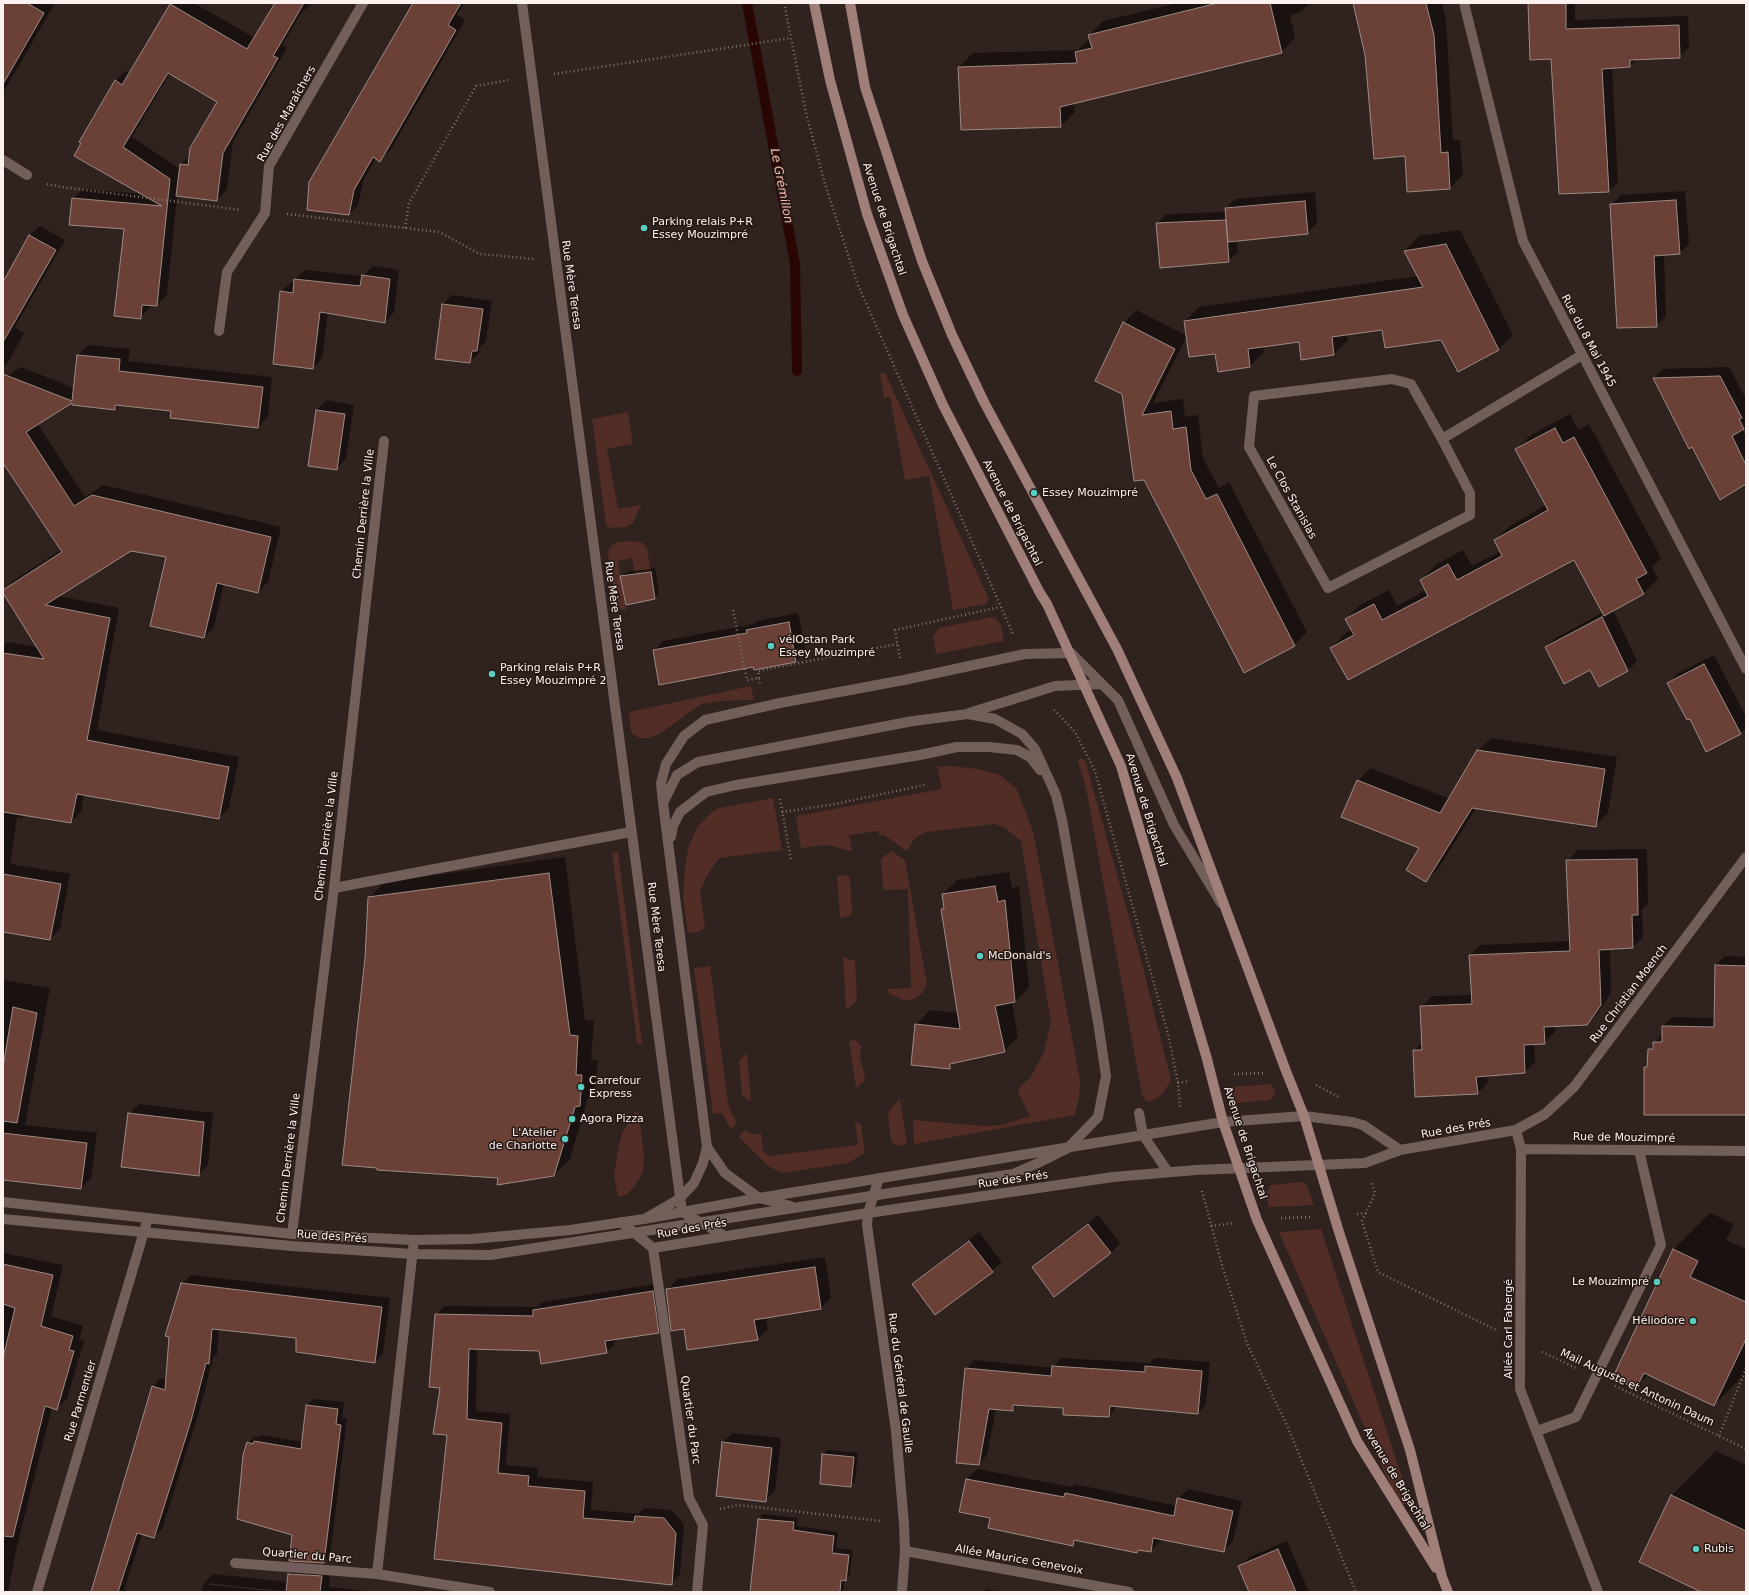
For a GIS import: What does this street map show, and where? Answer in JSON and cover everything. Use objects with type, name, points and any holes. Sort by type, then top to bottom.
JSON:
[{"type":"main road","name":"Avenue de Brigachtal","points":[[814,3],[830,80],[867,214],[903,315],[943,405],[1071,653],[1121,766],[1212,1078],[1223,1122],[1257,1220],[1357,1441],[1442,1577]]},
{"type":"main road","name":"Avenue de Brigachtal","points":[[850,3],[865,87],[922,261],[952,335],[984,402],[1130,676],[1177,778],[1225,910],[1304,1116],[1410,1450],[1442,1577],[1448,1592]]},
{"type":"street","name":"Rue des Maraîchers","points":[[219,330],[227,272],[265,213],[269,166],[363,3]]},
{"type":"street","name":"Rue Mère Teresa","points":[[522,3],[679,1200],[682,1212]]},
{"type":"street","name":"Rue du 8 Mai 1945","points":[[1464,3],[1522,241],[1746,670]]},
{"type":"street","points":[[3,160],[27,174]]},
{"type":"street","points":[[1442,439],[1582,355]]},
{"type":"street","name":"Le Clos Stanislas","points":[[1392,378],[1411,384],[1442,439],[1470,492],[1470,516],[1328,588],[1249,447],[1254,396],[1392,378]]},
{"type":"street","name":"Chemin Derrière la Ville","points":[[292,1234],[334,888],[384,441]]},
{"type":"street","points":[[644,1219],[679,1200],[694,1183],[703,1163],[707,1147],[661,783],[666,764],[684,736],[705,720],[780,703],[904,680],[1025,654],[1071,653],[1118,700],[1174,825],[1225,910]]},
{"type":"street","points":[[663,803],[677,775],[698,762],[913,721],[968,714],[1055,686],[1102,684]]},
{"type":"street","points":[[968,714],[995,719],[1022,734],[1035,749],[1056,795],[1062,820],[1098,1022],[1106,1076],[1098,1117],[1068,1148]]},
{"type":"street","points":[[670,850],[672,826],[680,812],[706,792],[957,747],[989,747],[1017,750],[1030,757],[1056,795]]},
{"type":"street","points":[[334,888],[631,832]]},
{"type":"street","name":"Rue Christian Moench","points":[[1516,1130],[1545,1114],[1574,1087],[1746,857]]},
{"type":"street","points":[[1139,1113],[1143,1134],[1168,1172]]},
{"type":"street","name":"Rue des Prés","points":[[3,1202],[292,1234],[414,1240],[472,1239],[570,1230],[644,1219],[759,1198],[1223,1122],[1304,1116],[1352,1122],[1363,1125],[1400,1150]]},
{"type":"street","points":[[1516,1130],[1521,1149]]},
{"type":"street","name":"Rue des Prés","points":[[621,1222],[653,1248],[868,1213],[1106,1178],[1168,1172],[1365,1163],[1400,1150],[1516,1130]]},
{"type":"street","points":[[707,1147],[726,1173],[759,1198],[799,1207]]},
{"type":"street","name":"Rue des Prés","points":[[3,1218],[292,1246],[413,1254],[490,1255],[1013,1174],[1068,1148]]},
{"type":"street","name":"Rue de Mouzimpré","points":[[1521,1149],[1746,1152]]},
{"type":"street","name":"Allée Carl Fabergé","points":[[1521,1149],[1520,1389],[1598,1592]]},
{"type":"street","points":[[1537,1431],[1576,1417],[1661,1245],[1639,1150]]},
{"type":"street","name":"Rue du Général de Gaulle","points":[[879,1178],[868,1213],[870,1246],[896,1432],[904,1524],[905,1551],[902,1592]]},
{"type":"street","points":[[682,1212],[725,1236]]},
{"type":"street","name":"Rue Parmentier","points":[[37,1592],[148,1218]]},
{"type":"street","points":[[377,1574],[414,1240]]},
{"type":"street","name":"Quartier du Parc","points":[[653,1248],[689,1498],[703,1525],[697,1592]]},
{"type":"street","name":"Allée Maurice Genevoix","points":[[905,1551],[1129,1592]]},
{"type":"street","name":"Quartier du Parc","points":[[235,1563],[377,1574],[490,1592]]},
{"type":"path","points":[[784,3],[806,113],[825,184],[858,285],[1015,638]]},
{"type":"path","points":[[717,49],[791,38]]},
{"type":"path","points":[[27,174],[45,183],[62,187],[265,213],[439,232],[480,254],[556,261]]},
{"type":"path","points":[[901,662],[895,630],[1000,607]]},
{"type":"path","points":[[733,610],[747,680],[759,678]]},
{"type":"path","points":[[760,685],[758,671],[897,644]]},
{"type":"path","points":[[1052,706],[1058,716],[1075,732],[1095,771],[1168,1034],[1178,1083],[1180,1110]]},
{"type":"path","points":[[782,812],[830,805],[925,785]]},
{"type":"path","points":[[780,796],[791,860]]},
{"type":"path","points":[[1178,1083],[1230,1074],[1286,1071]]},
{"type":"path","points":[[1200,1185],[1223,1269],[1248,1346],[1286,1423],[1356,1592]]},
{"type":"path","name":"Mail Auguste et Antonin Daum","points":[[1366,1213],[1362,1221],[1378,1272],[1746,1449]]},
{"type":"path","points":[[1719,1436],[1746,1368]]},
{"type":"path","points":[[698,1514],[738,1504],[904,1524]]},
{"type":"shaded area","points":[[885,373],[989,599],[986,604],[953,610],[929,476],[905,480],[890,397],[884,398],[880,374]]},
{"type":"shaded area","points":[[628,412],[633,444],[607,449],[618,509],[641,505],[633,523],[626,527],[610,528],[606,525],[592,419]]},
{"type":"shaded area","points":[[628,541],[641,542],[647,548],[651,572],[635,574],[632,558],[618,561],[626,611],[619,608],[616,603],[608,556],[609,549],[614,543]]},
{"type":"shaded area","points":[[995,617],[1001,625],[1004,641],[936,654],[933,636],[939,628]]},
{"type":"shaded area","points":[[751,686],[754,700],[722,701],[701,704],[661,733],[649,738],[639,738],[631,732],[629,712]]},
{"type":"shaded area","points":[[1080,758],[1085,760],[1141,960],[1171,1080],[1164,1092],[1156,1099],[1148,1102],[1142,1095],[1086,788],[1078,761]]},
{"type":"shaded area","points":[[951,766],[978,769],[1000,775],[1016,788],[1022,802],[1033,831],[1080,1080],[1079,1098],[1075,1115],[914,1144],[913,1120],[987,1126],[1002,1125],[1030,1116],[1018,1092],[1020,1087],[1030,1078],[1044,1052],[1051,1022],[1021,841],[1005,828],[995,824],[926,832],[915,838],[907,851],[884,835],[879,836],[879,831],[849,835],[852,851],[827,845],[801,848],[796,816],[942,789],[937,767]]},
{"type":"shaded area","points":[[773,798],[782,850],[719,858],[706,877],[700,892],[705,927],[699,932],[688,933],[683,898],[685,865],[689,845],[698,826],[711,813],[719,808]]},
{"type":"shaded area","points":[[891,851],[905,860],[927,984],[923,992],[916,998],[905,1001],[890,994],[887,989],[911,988],[908,889],[883,890],[881,859]]},
{"type":"shaded area","points":[[618,852],[642,1043],[640,1045],[637,1042],[612,853]]},
{"type":"shaded area","points":[[837,876],[848,876],[850,879],[852,912],[849,916],[840,918]]},
{"type":"shaded area","points":[[843,957],[855,961],[857,997],[855,1003],[846,1010]]},
{"type":"shaded area","points":[[710,966],[728,1103],[737,1122],[731,1130],[722,1113],[713,1114],[694,968]]},
{"type":"shaded area","points":[[855,1040],[861,1046],[860,1057],[865,1076],[864,1082],[856,1088],[849,1041]]},
{"type":"shaded area","points":[[747,1053],[751,1102],[742,1095],[739,1061]]},
{"type":"shaded area","points":[[1272,1084],[1275,1094],[1270,1100],[1235,1103],[1231,1087]]},
{"type":"shaded area","points":[[900,1099],[907,1144],[897,1146],[891,1142],[888,1114]]},
{"type":"shaded area","points":[[635,1112],[638,1113],[639,1116],[644,1155],[643,1172],[634,1187],[627,1194],[618,1197],[614,1176],[618,1148],[623,1131]]},
{"type":"shaded area","points":[[855,1121],[861,1125],[865,1153],[848,1163],[782,1173],[768,1166],[739,1137],[745,1130],[754,1135],[761,1133],[763,1151],[769,1156],[858,1145]]},
{"type":"shaded area","points":[[1301,1182],[1307,1185],[1314,1205],[1269,1207],[1266,1194],[1271,1185]]},
{"type":"shaded area","points":[[1321,1229],[1409,1499],[1406,1504],[1401,1505],[1386,1476],[1279,1232]]},
{"type":"building","points":[[3,3],[27,3],[44,13],[3,84]]},
{"type":"building","points":[[275,3],[304,3],[273,56],[278,58],[223,153],[217,201],[176,196],[180,164],[188,165],[190,148],[217,102],[168,73],[123,147],[170,179],[157,306],[142,305],[141,319],[114,316],[124,229],[69,225],[72,198],[162,206],[74,156],[81,143],[79,142],[115,80],[122,85],[170,4],[247,49]]},
{"type":"building","points":[[413,3],[461,3],[448,25],[456,30],[380,162],[373,157],[354,190],[349,215],[307,210],[309,182]]},
{"type":"building","points":[[1218,3],[1270,3],[1282,53],[1060,107],[1061,127],[961,130],[958,67],[1077,63],[1075,52],[1092,48],[1088,35]]},
{"type":"building","points":[[1353,3],[1426,3],[1434,35],[1441,153],[1448,152],[1450,189],[1407,192],[1405,156],[1374,159],[1365,55]]},
{"type":"building","points":[[1528,3],[1566,3],[1566,29],[1679,25],[1680,58],[1630,60],[1630,67],[1602,69],[1609,192],[1559,194],[1551,59],[1530,60]]},
{"type":"building","points":[[1676,200],[1680,254],[1654,256],[1657,327],[1617,328],[1610,204]]},
{"type":"building","points":[[1305,201],[1308,234],[1228,242],[1225,208]]},
{"type":"building","points":[[1226,220],[1229,262],[1160,268],[1156,223]]},
{"type":"building","points":[[29,235],[56,250],[3,342],[3,282]]},
{"type":"building","points":[[1446,244],[1499,350],[1458,372],[1441,340],[1385,348],[1382,330],[1332,337],[1334,355],[1301,360],[1299,342],[1248,349],[1250,367],[1218,372],[1215,354],[1189,357],[1184,321],[1423,287],[1404,251]]},
{"type":"building","points":[[362,275],[390,279],[385,323],[320,312],[313,369],[273,364],[280,291],[293,293],[294,279],[360,286]]},
{"type":"building","points":[[442,304],[483,309],[477,351],[472,351],[470,363],[435,359]]},
{"type":"building","points":[[1123,322],[1175,349],[1142,415],[1171,411],[1173,429],[1186,427],[1191,470],[1206,499],[1217,494],[1295,646],[1244,673],[1144,480],[1134,481],[1122,394],[1095,381]]},
{"type":"building","points":[[77,355],[120,359],[119,371],[263,387],[258,428],[170,418],[171,411],[115,405],[115,410],[72,405],[72,403],[26,432],[74,506],[92,495],[271,537],[258,593],[217,583],[204,638],[150,626],[166,557],[131,551],[45,605],[110,618],[87,740],[229,767],[219,819],[77,794],[71,823],[3,812],[3,653],[44,659],[3,593],[3,590],[62,552],[3,463],[3,374],[72,401]]},
{"type":"building","points":[[1720,376],[1742,418],[1739,419],[1744,429],[1732,436],[1746,465],[1746,484],[1720,500],[1692,447],[1689,449],[1653,378]]},
{"type":"building","points":[[316,410],[345,414],[337,470],[308,466]]},
{"type":"building","points":[[1555,428],[1563,443],[1574,437],[1647,573],[1636,579],[1644,594],[1604,616],[1574,560],[1348,680],[1330,648],[1354,635],[1345,619],[1374,604],[1382,620],[1428,596],[1420,580],[1448,564],[1457,580],[1502,556],[1494,540],[1548,510],[1515,449]]},
{"type":"building","points":[[651,572],[655,599],[626,605],[620,576]]},
{"type":"building","points":[[1602,617],[1628,671],[1599,687],[1590,670],[1564,684],[1545,647]]},
{"type":"building","points":[[789,622],[796,662],[754,670],[753,667],[659,685],[653,650],[747,633],[746,630]]},
{"type":"building","points":[[1704,664],[1741,734],[1706,752],[1690,719],[1687,720],[1667,683]]},
{"type":"building","points":[[1477,750],[1605,769],[1596,827],[1472,808],[1426,882],[1406,870],[1419,848],[1341,817],[1357,780],[1440,813]]},
{"type":"building","points":[[1637,859],[1638,915],[1632,915],[1633,948],[1599,950],[1601,1005],[1587,1025],[1544,1027],[1545,1044],[1524,1045],[1525,1073],[1476,1077],[1478,1094],[1415,1097],[1413,1050],[1422,1050],[1420,1006],[1472,1004],[1469,955],[1570,951],[1566,860]]},
{"type":"building","points":[[549,873],[570,1035],[578,1036],[576,1075],[582,1075],[580,1106],[575,1107],[554,1176],[497,1185],[498,1178],[377,1170],[377,1168],[342,1165],[365,958],[368,897]]},
{"type":"building","points":[[3,874],[61,884],[50,940],[3,932]]},
{"type":"building","name":"McDonald's","points":[[995,886],[998,902],[1005,900],[1015,1002],[995,1006],[1005,1052],[950,1064],[950,1069],[911,1065],[915,1024],[960,1029],[941,909],[944,909],[942,894]]},
{"type":"building","points":[[1715,965],[1746,966],[1746,1115],[1644,1115],[1644,1067],[1647,1067],[1648,1049],[1653,1049],[1653,1042],[1662,1042],[1662,1026],[1714,1027]]},
{"type":"building","points":[[13,1007],[37,1013],[17,1123],[3,1121],[3,1067]]},
{"type":"building","points":[[128,1113],[204,1122],[199,1176],[121,1167]]},
{"type":"building","points":[[3,1133],[87,1143],[81,1189],[3,1180]]},
{"type":"building","points":[[1088,1224],[1111,1253],[1054,1297],[1032,1267]]},
{"type":"building","points":[[969,1241],[993,1272],[935,1315],[912,1284]]},
{"type":"building","name":"Héliodore","points":[[1673,1249],[1698,1261],[1690,1277],[1746,1302],[1746,1339],[1714,1406],[1644,1373],[1636,1389],[1613,1377]]},
{"type":"building","points":[[3,1264],[53,1275],[41,1326],[73,1336],[69,1350],[74,1351],[57,1410],[45,1406],[13,1537],[3,1536],[3,1358],[15,1308],[3,1304]]},
{"type":"building","points":[[815,1267],[821,1309],[754,1320],[758,1340],[687,1350],[684,1329],[671,1331],[666,1289]]},
{"type":"building","points":[[181,1283],[382,1307],[375,1363],[296,1352],[296,1338],[212,1329],[209,1364],[206,1363],[191,1421],[154,1538],[137,1533],[118,1592],[91,1592],[152,1386],[165,1390],[169,1337],[165,1336]]},
{"type":"building","points":[[653,1291],[659,1333],[605,1341],[607,1353],[541,1364],[539,1351],[469,1349],[467,1419],[502,1423],[498,1473],[529,1476],[528,1486],[585,1491],[583,1518],[634,1522],[635,1516],[664,1518],[676,1533],[672,1585],[434,1559],[447,1435],[433,1434],[440,1388],[429,1387],[435,1314],[533,1316],[533,1310]]},
{"type":"building","points":[[1052,1366],[1145,1372],[1145,1366],[1202,1371],[1198,1414],[1110,1406],[1109,1417],[1063,1415],[1063,1408],[1013,1405],[1013,1411],[989,1409],[979,1465],[956,1463],[965,1368],[1051,1376]]},
{"type":"building","points":[[306,1405],[338,1409],[336,1424],[341,1425],[324,1563],[289,1561],[292,1535],[237,1519],[243,1455],[247,1442],[253,1444],[254,1441],[301,1449]]},
{"type":"building","points":[[722,1442],[772,1448],[766,1502],[716,1496]]},
{"type":"building","points":[[822,1454],[854,1457],[851,1487],[820,1484]]},
{"type":"building","points":[[966,1479],[1064,1497],[1065,1493],[1174,1516],[1177,1498],[1233,1511],[1224,1552],[1153,1538],[1151,1552],[1138,1550],[1137,1553],[1074,1540],[1073,1546],[988,1528],[990,1518],[959,1512]]},
{"type":"building","name":"Rubis","points":[[1671,1495],[1746,1531],[1746,1592],[1701,1592],[1639,1562]]},
{"type":"building","points":[[758,1519],[794,1522],[793,1530],[834,1536],[832,1553],[849,1555],[846,1581],[841,1580],[840,1592],[750,1592]]},
{"type":"building","points":[[1278,1549],[1296,1592],[1249,1592],[1238,1566]]},
{"type":"building","points":[[288,1574],[322,1576],[320,1592],[286,1592]]},
{"type":"waterway","name":"Le Grémillon","points":[[747,3],[795,264],[797,371]]},
{"type":"place","name":"Parking relais P+R Essey Mouzimpré","points":[[644,228]]},
{"type":"place","name":"Essey Mouzimpré","points":[[1034,493]]},
{"type":"place","name":"vélOstan Park Essey Mouzimpré","points":[[771,646]]},
{"type":"place","name":"Parking relais P+R Essey Mouzimpré 2","points":[[492,674]]},
{"type":"place","name":"McDonald's","points":[[980,956]]},
{"type":"place","name":"Carrefour Express","points":[[581,1087]]},
{"type":"place","name":"Agora Pizza","points":[[572,1119]]},
{"type":"place","name":"L'Atelier de Charlotte","points":[[565,1139]]},
{"type":"place","name":"Le Mouzimpré","points":[[1657,1282]]},
{"type":"place","name":"Héliodore","points":[[1693,1321]]},
{"type":"place","name":"Rubis","points":[[1696,1549]]}]
